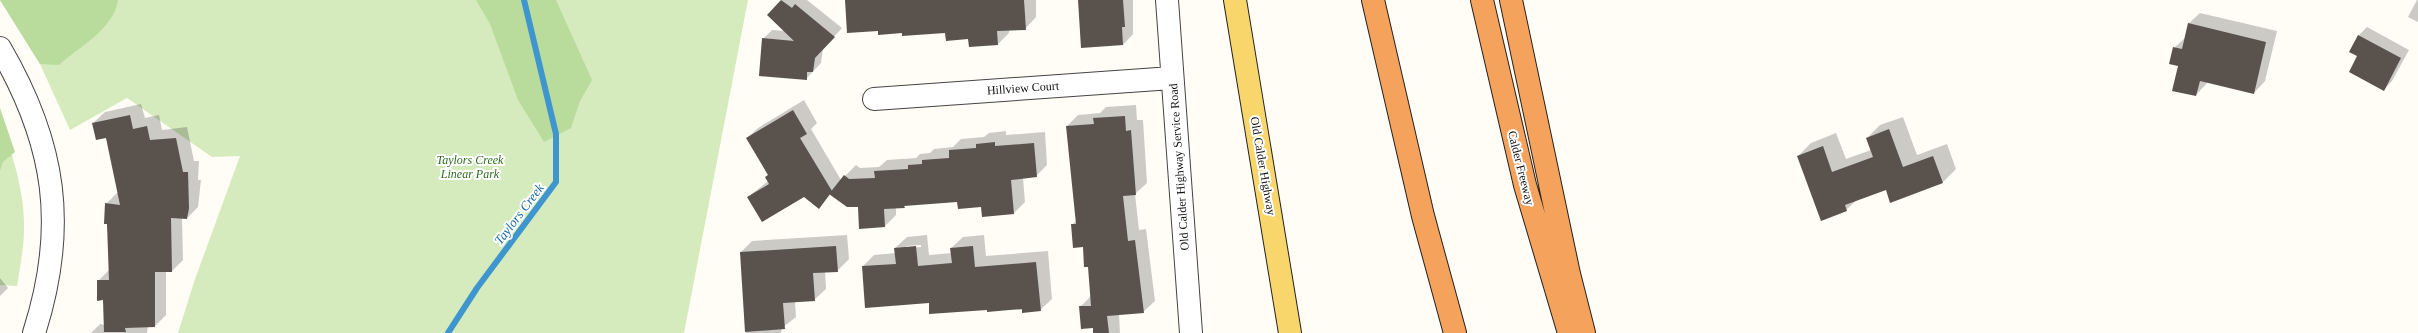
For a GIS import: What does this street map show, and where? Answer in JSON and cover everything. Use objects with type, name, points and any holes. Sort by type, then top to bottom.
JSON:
[{"type":"highway","points":[[1373,0],[1423,216],[1455,333]]},
{"type":"highway","name":"Calder Freeway","points":[[1482,0],[1525,185],[1569,333]]},
{"type":"highway","points":[[1512,0],[1569,274],[1584,333]]},
{"type":"main road","name":"Old Calder Highway","points":[[1235,0],[1290,333]]},
{"type":"street","name":"Old Calder Highway Service Road","points":[[1167,0],[1191,333]]},
{"type":"street","points":[[0,48],[24,92],[32,113],[45,153],[51,184],[54,224],[52,252],[42,307],[34,333]]},
{"type":"street","name":"Hillview Court","points":[[874,99],[1172,78]]},
{"type":"green space","name":"Taylors Creek Linear Park","points":[[0,0],[748,0],[684,333],[178,333],[194,282],[240,156],[212,157],[127,98],[70,130],[40,64]]},
{"type":"green space","points":[[0,0],[118,0],[110,20],[103,29],[59,65],[40,64]]},
{"type":"green space","points":[[476,0],[556,0],[592,80],[580,101],[571,128],[544,142],[518,100],[490,24]]},
{"type":"green space","points":[[0,108],[15,152],[3,162],[0,171]]},
{"type":"green space","points":[[0,116],[13,157],[20,186],[24,214],[22,258],[17,286],[0,285]]},
{"type":"building","points":[[781,0],[792,8],[795,4],[835,37],[815,58],[813,72],[807,72],[807,80],[759,76],[762,38],[794,41],[767,15]]},
{"type":"building","points":[[845,0],[1024,0],[1026,30],[997,31],[998,45],[969,47],[968,39],[946,41],[945,33],[902,36],[902,33],[878,35],[878,31],[847,33]]},
{"type":"building","points":[[1078,0],[1123,0],[1125,27],[1122,27],[1123,45],[1081,48]]},
{"type":"building","points":[[2188,23],[2266,42],[2254,94],[2200,81],[2196,96],[2172,91],[2178,66],[2169,64],[2173,47],[2182,49]]},
{"type":"building","points":[[2358,35],[2401,58],[2384,91],[2349,72],[2357,56],[2349,52]]},
{"type":"building","points":[[793,110],[807,134],[800,138],[832,191],[819,209],[804,197],[762,222],[747,197],[769,184],[765,177],[768,175],[746,138]]},
{"type":"building","points":[[130,115],[133,129],[147,126],[150,140],[176,138],[183,172],[188,172],[189,208],[187,219],[171,218],[172,272],[155,272],[155,327],[125,328],[126,332],[104,332],[103,300],[97,301],[97,280],[109,280],[107,224],[104,224],[105,203],[120,205],[106,138],[96,140],[92,123]]},
{"type":"building","points":[[1125,116],[1126,131],[1131,130],[1136,195],[1123,196],[1128,241],[1135,240],[1144,313],[1107,316],[1109,333],[1093,333],[1093,328],[1081,329],[1079,306],[1091,306],[1088,267],[1084,267],[1083,247],[1073,248],[1071,224],[1076,224],[1066,126],[1094,124],[1093,118]]},
{"type":"building","points":[[1889,129],[1903,167],[1933,156],[1943,183],[1890,203],[1886,190],[1845,205],[1847,211],[1821,221],[1797,156],[1823,146],[1832,172],[1873,157],[1866,138]]},
{"type":"building","points":[[995,142],[995,146],[1034,143],[1037,177],[1011,180],[1014,214],[982,217],[981,207],[958,209],[957,202],[904,206],[905,208],[884,209],[885,227],[859,229],[858,207],[847,207],[829,194],[844,175],[849,179],[875,178],[874,171],[908,169],[908,165],[922,164],[922,160],[949,158],[949,150],[976,148],[976,144]]},
{"type":"building","points":[[836,246],[838,272],[813,273],[815,301],[783,303],[785,329],[745,332],[740,252]]},
{"type":"building","points":[[916,246],[918,266],[952,263],[950,248],[973,246],[975,267],[1036,262],[1041,311],[1022,313],[1022,309],[929,314],[929,303],[865,308],[862,266],[896,264],[894,248]]},
{"type":"waterway","name":"Taylors Creek","points":[[448,333],[477,288],[556,182],[556,134],[524,0]]}]
